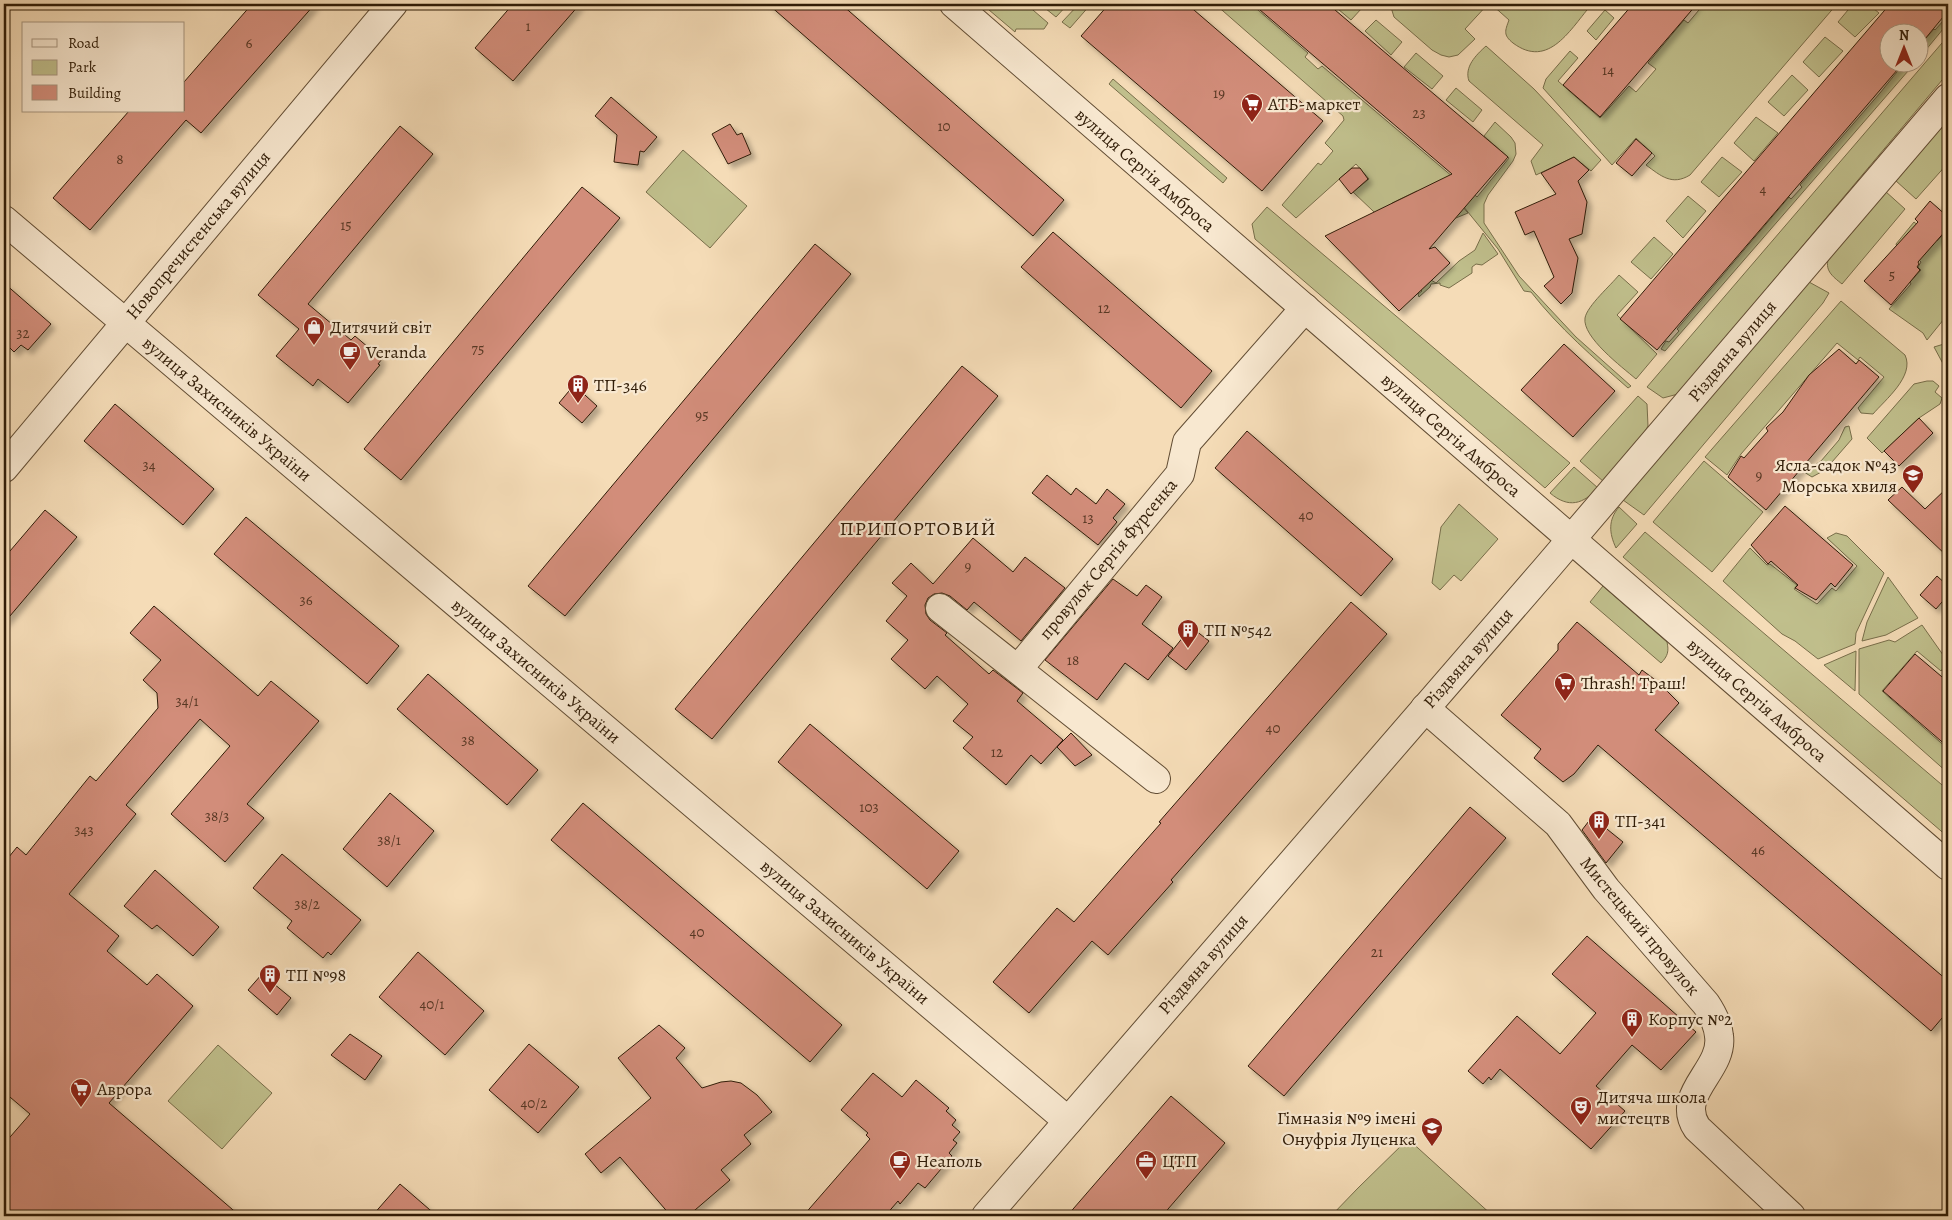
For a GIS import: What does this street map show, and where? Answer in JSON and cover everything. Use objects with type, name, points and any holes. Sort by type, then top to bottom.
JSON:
[{"type":"street","name":"Новопречистенська вулиця","points":[[4,468],[393,4]]},
{"type":"street","name":"вулиця Сергія Амброса","points":[[954,4],[1948,866]]},
{"type":"street","name":"Різдвяна вулиця","points":[[986,1216],[1572,539],[1948,98]]},
{"type":"street","name":"вулиця Захисників України","points":[[4,220],[1068,1121]]},
{"type":"street","name":"провулок Сергія Фурсенка","points":[[1018,669],[1180,474],[1187,442],[1305,308]]},
{"type":"street","points":[[940,608],[1156,779]]},
{"type":"street","name":"Мистецький провулок","points":[[1425,708],[1558,824],[1606,889],[1706,1004],[1720,1037],[1714,1062],[1692,1098],[1690,1115],[1693,1122],[1791,1216]]},
{"type":"green space","points":[[982,4],[1026,4],[1048,23],[1044,29],[1016,29],[1015,32]]},
{"type":"green space","points":[[1040,4],[1068,4],[1056,17]]},
{"type":"green space","points":[[1079,4],[1091,4],[1070,28],[1062,22]]},
{"type":"green space","points":[[1215,4],[1251,4],[1308,53],[1305,57],[1318,69],[1322,66],[1453,177],[1462,206],[1468,213],[1434,227],[1417,191],[1392,203],[1406,232],[1392,229],[1353,192],[1369,179],[1356,164],[1296,218],[1282,205],[1318,163],[1321,165],[1333,151],[1325,143],[1344,120],[1343,116]]},
{"type":"green space","points":[[1332,4],[1357,4],[1362,8],[1351,20]]},
{"type":"green space","points":[[1390,4],[1488,4],[1465,29],[1475,39],[1458,55],[1449,57],[1432,50],[1394,17]]},
{"type":"green space","points":[[1491,4],[1592,4],[1558,43],[1538,52],[1526,50],[1508,38],[1506,33],[1509,20]]},
{"type":"green space","points":[[1704,4],[1837,4],[1690,175],[1678,180],[1672,180],[1657,173],[1646,165],[1655,156],[1636,138],[1612,165],[1543,88],[1546,79],[1570,51],[1578,58],[1558,81],[1600,118],[1629,86],[1636,92],[1656,69],[1648,63],[1684,20],[1688,23]]},
{"type":"green space","points":[[1853,4],[1868,4],[1879,13],[1855,37],[1838,22]]},
{"type":"green space","points":[[1605,10],[1614,18],[1596,40],[1587,31]]},
{"type":"green space","points":[[1948,12],[1948,23],[1930,45],[1930,34],[1944,20],[1942,18]]},
{"type":"green space","points":[[1376,20],[1402,42],[1391,55],[1365,31]]},
{"type":"green space","points":[[1948,36],[1948,73],[1678,394],[1663,398],[1647,387],[1917,72],[1930,72],[1930,57]]},
{"type":"green space","points":[[1825,37],[1843,51],[1819,77],[1803,62]]},
{"type":"green space","points":[[1486,46],[1534,89],[1601,160],[1591,171],[1574,157],[1536,175],[1531,161],[1543,145],[1469,81],[1468,71],[1470,66],[1475,57]]},
{"type":"green space","points":[[1416,53],[1443,76],[1432,89],[1404,67]]},
{"type":"green space","points":[[1897,72],[1907,72],[1665,351],[1661,349],[1666,341],[1669,342],[1679,331],[1677,329],[1789,197],[1791,199],[1802,187],[1800,185]]},
{"type":"green space","points":[[1792,75],[1808,90],[1784,116],[1768,102]]},
{"type":"green space","points":[[1113,79],[1227,178],[1223,183],[1109,84]]},
{"type":"green space","points":[[1456,88],[1482,110],[1473,122],[1446,100]]},
{"type":"green space","points":[[1756,117],[1778,133],[1754,161],[1734,143]]},
{"type":"green space","points":[[1948,117],[1948,163],[1916,199],[1895,180]]},
{"type":"green space","points":[[1495,122],[1515,143],[1516,154],[1488,195],[1484,204],[1484,223],[1519,276],[1576,337],[1631,386],[1628,388],[1565,330],[1531,292],[1524,291],[1498,249],[1463,206],[1474,194],[1477,197],[1509,158],[1484,136]]},
{"type":"green space","points":[[683,150],[747,206],[710,248],[646,192]]},
{"type":"green space","points":[[1722,157],[1742,172],[1719,197],[1701,182]]},
{"type":"green space","points":[[1885,191],[1905,209],[1842,284],[1828,269],[1829,257]]},
{"type":"green space","points":[[1688,196],[1706,211],[1683,238],[1666,221]]},
{"type":"green space","points":[[1267,207],[1570,463],[1545,488],[1255,239],[1252,224]]},
{"type":"green space","points":[[1914,222],[1937,241],[1948,229],[1948,314],[1927,340],[1923,333],[1889,309],[1921,270],[1918,267],[1921,262],[1913,254],[1897,247],[1896,244]]},
{"type":"green space","points":[[1483,233],[1498,254],[1482,265],[1476,264],[1472,267],[1472,273],[1449,288],[1440,285],[1440,283],[1431,284],[1419,297],[1418,294],[1422,291],[1414,283],[1431,280],[1436,283],[1459,261],[1475,250]]},
{"type":"green space","points":[[1654,237],[1673,254],[1651,279],[1631,262]]},
{"type":"green space","points":[[1619,275],[1638,292],[1617,315],[1657,354],[1636,379],[1604,351],[1586,326],[1585,318],[1590,308]]},
{"type":"green space","points":[[1809,282],[1829,293],[1823,303],[1644,515],[1623,500]]},
{"type":"green space","points":[[1841,301],[1905,355],[1906,371],[1897,387],[1873,414],[1861,413],[1858,408],[1884,377],[1860,357],[1858,360],[1837,343],[1741,454],[1727,475],[1705,457]]},
{"type":"green space","points":[[1944,344],[1948,345],[1948,373],[1934,347]]},
{"type":"green space","points":[[1933,381],[1939,386],[1935,392],[1942,398],[1940,404],[1919,418],[1882,453],[1867,438],[1914,384]]},
{"type":"green space","points":[[1638,396],[1647,404],[1648,426],[1640,440],[1604,482],[1580,461]]},
{"type":"green space","points":[[1849,426],[1852,439],[1825,470],[1812,477],[1804,472],[1821,461],[1839,440],[1845,427]]},
{"type":"green space","points":[[1704,461],[1763,512],[1712,572],[1653,522]]},
{"type":"green space","points":[[1574,467],[1598,488],[1587,498],[1570,503],[1550,493]]},
{"type":"green space","points":[[1459,504],[1498,539],[1461,581],[1454,575],[1440,590],[1432,583],[1441,527]]},
{"type":"green space","points":[[1619,507],[1637,524],[1616,548],[1611,532],[1611,522]]},
{"type":"green space","points":[[1645,532],[1948,790],[1948,837],[1623,557]]},
{"type":"green space","points":[[1836,533],[1847,536],[1884,573],[1856,633],[1855,644],[1818,659],[1795,641],[1782,634],[1723,581],[1750,548],[1767,565],[1770,564],[1797,585],[1794,589],[1817,604],[1832,588],[1836,591],[1857,566],[1827,538]]},
{"type":"green space","points":[[1888,577],[1918,618],[1886,635],[1862,641],[1867,622]]},
{"type":"green space","points":[[1603,586],[1667,642],[1667,653],[1661,663],[1590,602]]},
{"type":"green space","points":[[1922,625],[1948,662],[1941,671],[1917,651],[1882,691],[1948,749],[1948,773],[1859,694],[1859,649],[1889,640],[1895,642]]},
{"type":"green space","points":[[1856,651],[1855,691],[1824,665]]},
{"type":"green space","points":[[218,1045],[272,1093],[222,1149],[168,1101]]},
{"type":"green space","points":[[1408,1139],[1493,1216],[1331,1216]]},
{"type":"building","points":[[252,4],[315,4],[201,133],[186,120],[90,230],[53,198],[128,112],[185,112],[185,81]]},
{"type":"building","points":[[513,4],[580,4],[513,81],[475,48]]},
{"type":"building","points":[[768,4],[841,4],[1064,200],[1033,236]]},
{"type":"building","points":[[1109,4],[1187,4],[1323,121],[1262,191],[1081,36]]},
{"type":"building","points":[[1253,4],[1328,4],[1508,157],[1429,249],[1435,247],[1450,263],[1399,311],[1325,236],[1452,174]]},
{"type":"building","points":[[1633,4],[1697,4],[1600,117],[1563,85]]},
{"type":"building","points":[[1890,4],[1948,4],[1948,11],[1930,33],[1930,22],[1880,22],[1880,72],[1895,72],[1657,350],[1620,319]]},
{"type":"building","points":[[611,97],[657,137],[644,152],[640,151],[638,165],[614,162],[617,135],[595,116]]},
{"type":"building","points":[[730,124],[737,135],[742,133],[751,154],[728,164],[712,134]]},
{"type":"building","points":[[400,126],[433,154],[308,304],[351,340],[355,336],[382,359],[378,364],[380,365],[348,403],[318,379],[313,386],[276,356],[299,329],[258,295]]},
{"type":"building","points":[[1636,139],[1652,153],[1632,176],[1616,163]]},
{"type":"building","points":[[1574,157],[1589,170],[1578,181],[1587,202],[1582,234],[1569,239],[1578,258],[1572,293],[1561,304],[1544,286],[1554,277],[1534,231],[1525,235],[1515,212],[1556,194],[1541,173]]},
{"type":"building","points":[[1352,168],[1360,168],[1368,179],[1351,194],[1339,179]]},
{"type":"building","points":[[582,187],[620,218],[401,480],[364,449]]},
{"type":"building","points":[[1930,201],[1948,217],[1948,228],[1918,262],[1917,267],[1920,270],[1891,305],[1864,281],[1918,222],[1915,219]]},
{"type":"building","points":[[1053,232],[1212,371],[1181,408],[1021,267]]},
{"type":"building","points":[[815,244],[851,274],[565,616],[528,586]]},
{"type":"building","points":[[4,283],[51,324],[28,350],[21,345],[14,352],[4,342]]},
{"type":"building","points":[[1564,344],[1615,391],[1573,437],[1521,390]]},
{"type":"building","points":[[1839,349],[1856,364],[1859,360],[1879,377],[1766,510],[1728,477],[1741,456],[1744,458],[1768,431],[1766,428],[1783,412],[1809,375]]},
{"type":"building","points":[[962,366],[998,396],[712,739],[675,709]]},
{"type":"building","name":"ТП-346","points":[[574,385],[597,406],[582,423],[559,403]]},
{"type":"building","points":[[115,404],[214,489],[183,525],[84,441]]},
{"type":"building","points":[[1919,418],[1933,433],[1899,466],[1884,451]]},
{"type":"building","points":[[1247,431],[1393,559],[1361,596],[1215,468]]},
{"type":"building","points":[[1047,475],[1071,495],[1076,488],[1096,504],[1107,489],[1125,504],[1113,518],[1117,522],[1098,545],[1032,493]]},
{"type":"building","points":[[1902,487],[1925,509],[1948,487],[1948,557],[1888,500]]},
{"type":"building","points":[[1785,506],[1853,565],[1835,587],[1831,583],[1816,600],[1795,588],[1798,585],[1771,561],[1768,564],[1751,545]]},
{"type":"building","points":[[45,510],[77,537],[4,623],[4,558]]},
{"type":"building","points":[[246,517],[399,646],[367,684],[214,554]]},
{"type":"building","points":[[973,538],[1013,572],[1025,557],[1065,588],[1021,641],[974,602],[967,610],[950,596],[942,593],[934,594],[928,598],[925,605],[926,614],[930,620],[947,633],[945,635],[989,674],[993,670],[1023,693],[1017,701],[1063,740],[1041,764],[1031,755],[1006,785],[963,748],[973,737],[953,721],[968,704],[937,676],[925,689],[891,659],[908,640],[886,621],[907,596],[892,583],[911,563],[933,584]]},
{"type":"building","points":[[1937,576],[1948,586],[1948,595],[1936,609],[1920,595]]},
{"type":"building","points":[[1113,579],[1137,596],[1146,585],[1162,597],[1142,624],[1173,648],[1148,680],[1125,663],[1097,700],[1045,660]]},
{"type":"building","points":[[1351,602],[1387,634],[1171,880],[1173,882],[1108,955],[1092,941],[1029,1013],[993,982],[1057,908],[1074,922]]},
{"type":"building","points":[[154,606],[258,696],[271,681],[319,721],[247,804],[264,818],[225,862],[171,814],[230,746],[200,719],[126,805],[136,814],[69,894],[119,936],[107,951],[147,985],[157,974],[193,1006],[109,1103],[240,1216],[4,1216],[4,1144],[30,1114],[4,1092],[4,863],[17,847],[26,855],[90,776],[96,781],[158,708],[157,693],[143,680],[161,660],[130,633]]},
{"type":"building","points":[[1577,622],[1639,675],[1642,670],[1658,682],[1679,703],[1655,730],[1948,981],[1948,1011],[1931,1031],[1598,745],[1574,774],[1563,782],[1534,758],[1541,749],[1501,715],[1558,650],[1558,644]]},
{"type":"building","name":"ТП №542","points":[[1191,627],[1209,641],[1186,670],[1168,656]]},
{"type":"building","points":[[1915,654],[1948,682],[1948,747],[1883,691]]},
{"type":"building","points":[[428,674],[538,770],[507,805],[397,709]]},
{"type":"building","points":[[810,724],[959,851],[927,889],[778,762]]},
{"type":"building","points":[[1071,733],[1092,755],[1075,766],[1057,747]]},
{"type":"building","points":[[390,793],[434,831],[387,887],[343,849]]},
{"type":"building","points":[[583,803],[842,1025],[810,1062],[551,840]]},
{"type":"building","points":[[1470,807],[1506,838],[1284,1096],[1248,1066]]},
{"type":"building","name":"ТП-341","points":[[1592,817],[1623,842],[1606,863],[1582,830]]},
{"type":"building","points":[[282,854],[361,920],[331,955],[328,952],[323,958],[287,928],[292,921],[253,888]]},
{"type":"building","points":[[155,870],[219,927],[193,956],[157,925],[152,929],[124,906]]},
{"type":"building","name":"Корпус №2","points":[[1587,936],[1696,1032],[1661,1070],[1632,1045],[1596,1086],[1625,1111],[1591,1149],[1500,1069],[1491,1080],[1489,1077],[1483,1084],[1468,1071],[1517,1016],[1560,1054],[1596,1013],[1552,974]]},
{"type":"building","points":[[418,952],[484,1011],[445,1055],[379,997]]},
{"type":"building","name":"ТП №98","points":[[262,974],[291,998],[277,1015],[248,990]]},
{"type":"building","points":[[659,1025],[685,1048],[676,1058],[702,1088],[721,1082],[741,1083],[757,1095],[772,1112],[744,1135],[751,1144],[721,1170],[730,1180],[688,1216],[671,1216],[620,1157],[601,1173],[585,1154],[651,1098],[618,1058]]},
{"type":"building","points":[[350,1034],[382,1056],[365,1080],[331,1055]]},
{"type":"building","points":[[529,1044],[579,1087],[538,1133],[489,1090]]},
{"type":"building","points":[[873,1073],[902,1097],[916,1080],[949,1108],[946,1111],[956,1120],[952,1125],[960,1132],[953,1140],[957,1143],[949,1153],[952,1156],[925,1188],[918,1183],[900,1204],[898,1201],[885,1216],[803,1216],[870,1139],[866,1135],[868,1133],[841,1110]]},
{"type":"building","name":"ЦТП","points":[[1171,1096],[1225,1143],[1162,1216],[1067,1216]]},
{"type":"building","points":[[400,1184],[437,1216],[372,1216]]},
{"type":"place","name":"АТБ-маркет","points":[[1252,123]]},
{"type":"place","name":"Дитячий світ","points":[[314,346]]},
{"type":"place","name":"Veranda","points":[[350,371]]},
{"type":"place","name":"ТП-346","points":[[578,404]]},
{"type":"place","name":"Ясла-садок №43 Морська хвиля","points":[[1913,494]]},
{"type":"place","name":"ТП №542","points":[[1188,649]]},
{"type":"place","name":"Thrash! Траш!","points":[[1565,702]]},
{"type":"place","name":"ТП-341","points":[[1599,840]]},
{"type":"place","name":"ТП №98","points":[[270,994]]},
{"type":"place","name":"Корпус №2","points":[[1632,1038]]},
{"type":"place","name":"Аврора","points":[[81,1108]]},
{"type":"place","name":"Дитяча школа мистецтв","points":[[1581,1126]]},
{"type":"place","name":"Гімназія №9 імені Онуфрія Луценка","points":[[1432,1147]]},
{"type":"place","name":"Неаполь","points":[[900,1180]]},
{"type":"place","name":"ЦТП","points":[[1146,1180]]},
{"type":"district","name":"ПРИПОРТОВИЙ","points":[[918,528]]}]
